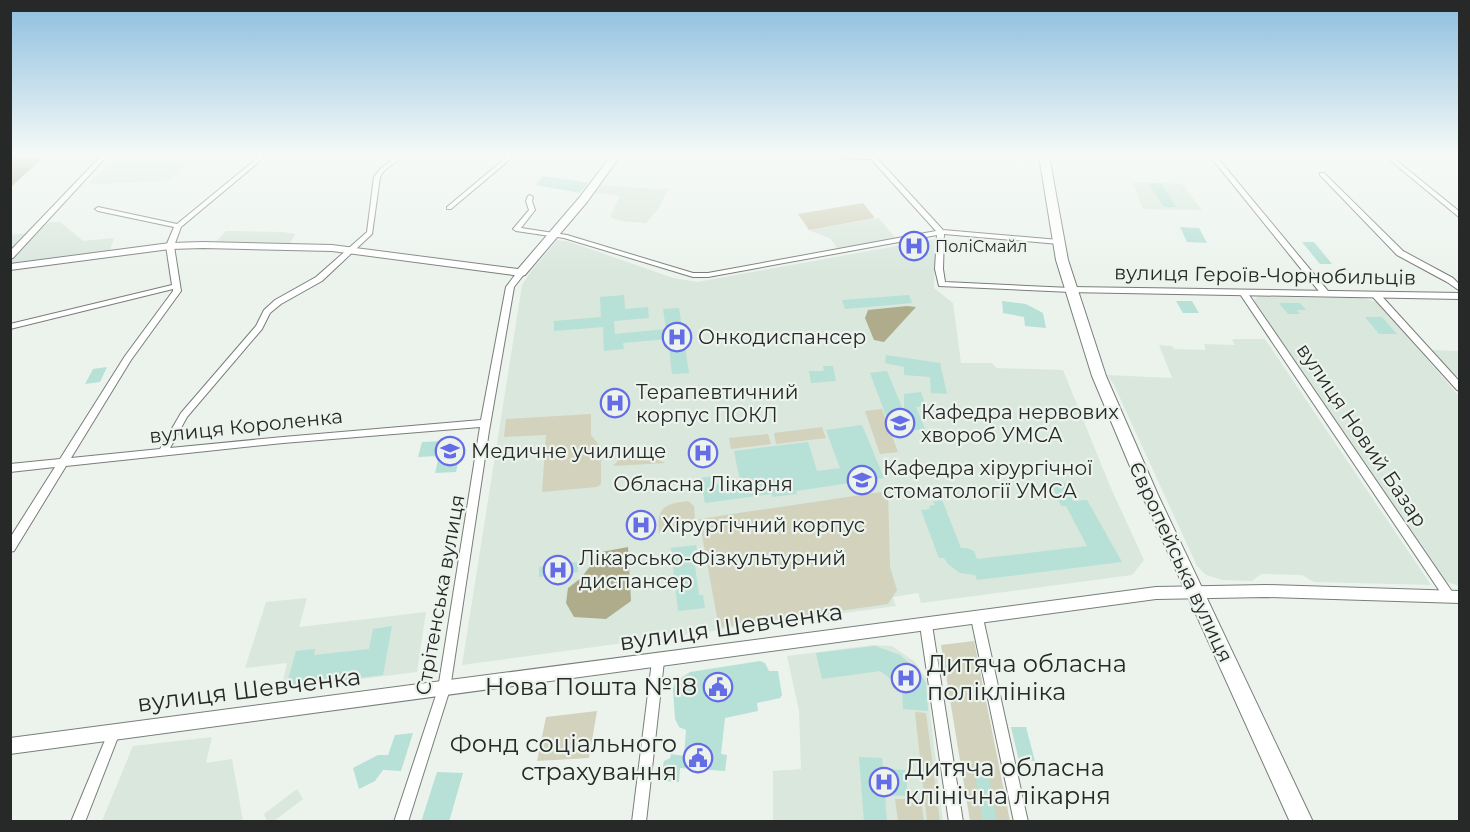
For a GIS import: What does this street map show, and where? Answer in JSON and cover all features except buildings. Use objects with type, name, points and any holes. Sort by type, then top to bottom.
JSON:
[{"type":"main road","name":"Стрітенська вулиця","points":[[521,273],[585,195]]},
{"type":"main road","name":"Європейська вулиця","points":[[1051,195],[1071,290],[1081,325],[1111,407],[1302,822]]},
{"type":"main road","points":[[10,267],[170,246],[303,247],[521,273]]},
{"type":"street","points":[[10,256],[68,195]]},
{"type":"street","points":[[10,548],[128,358],[177,291],[170,246],[178,226],[216,195]]},
{"type":"street","points":[[163,452],[184,415],[259,327],[267,312],[279,302],[319,279],[370,233],[370,213],[374,195]]},
{"type":"street","points":[[449,208],[465,195]]},
{"type":"street","points":[[907,195],[941,232],[939,269],[942,284],[1071,290]]},
{"type":"street","points":[[1245,195],[1325,293]]},
{"type":"street","points":[[1342,195],[1400,254],[1450,280],[1460,289]]},
{"type":"street","points":[[1435,195],[1460,216]]},
{"type":"street","points":[[530,197],[532,210],[516,229],[554,234],[700,276],[941,232],[1059,242]]},
{"type":"street","points":[[98,209],[178,226]]},
{"type":"street","name":"Стрітенська вулиця","points":[[401,822],[444,689],[485,423],[510,287],[521,273]]},
{"type":"street","points":[[10,327],[177,286]]},
{"type":"street","name":"вулиця Героїв-Чорнобильців","points":[[1071,290],[1460,296]]},
{"type":"street","name":"вулиця Новий Базар","points":[[1244,294],[1454,596]]},
{"type":"street","points":[[1375,294],[1460,388]]},
{"type":"street","name":"вулиця Короленка","points":[[10,468],[485,423]]},
{"type":"street","name":"вулиця Шевченка","points":[[10,746],[1156,593],[1266,591],[1454,596]]},
{"type":"street","points":[[977,618],[1021,822]]},
{"type":"street","points":[[926,625],[956,822]]},
{"type":"street","points":[[639,822],[658,661]]},
{"type":"street","points":[[78,822],[114,732]]},
{"type":"shaded area","points":[[610,195],[665,195],[658,209],[646,223],[621,221],[610,217],[620,196]]},
{"type":"shaded area","points":[[1137,195],[1190,195],[1202,210],[1143,209]]},
{"type":"shaded area","points":[[879,218],[897,240],[839,251],[831,239],[809,230]]},
{"type":"shaded area","points":[[49,222],[60,222],[83,241],[114,238],[110,250],[11,263],[10,235],[37,232]]},
{"type":"shaded area","points":[[226,231],[295,234],[290,244],[215,243]]},
{"type":"shaded area","name":"Обласна Лікарня","points":[[935,239],[934,288],[953,303],[961,363],[992,363],[996,368],[1063,370],[1110,486],[1144,560],[1132,575],[921,603],[918,593],[893,597],[896,606],[462,665],[522,285],[557,240],[570,242],[673,278],[697,282]]},
{"type":"shaded area","points":[[1258,297],[1362,298],[1377,302],[1459,396],[1459,586],[1445,581],[1255,302],[1254,299]]},
{"type":"shaded area","points":[[916,307],[884,342],[874,340],[865,318],[868,310]]},
{"type":"shaded area","points":[[1265,339],[1431,585],[1314,582],[1302,575],[1261,574],[1252,581],[1222,580],[1206,575],[1197,566],[1114,385],[1107,375],[1172,378],[1159,345],[1172,346],[1174,349],[1206,350],[1204,344],[1235,345],[1232,340]]},
{"type":"shaded area","points":[[1430,350],[1459,351],[1459,376],[1452,376]]},
{"type":"shaded area","points":[[628,547],[631,601],[606,619],[574,617],[566,603],[568,588],[581,578],[601,552]]},
{"type":"shaded area","points":[[307,598],[299,627],[426,612],[417,672],[281,689],[287,663],[245,668],[266,602]]},
{"type":"shaded area","points":[[873,645],[892,646],[915,662],[926,678],[943,821],[756,822],[773,821],[773,771],[801,769],[799,711],[787,656]]},
{"type":"shaded area","points":[[212,737],[206,763],[232,759],[243,821],[102,821],[133,746]]},
{"type":"shaded area","points":[[297,789],[303,799],[274,821],[267,821],[264,814]]},
{"type":"green space","points":[[863,203],[875,218],[809,230],[798,214]]},
{"type":"green space","points":[[882,409],[898,452],[880,454],[865,411]]},
{"type":"green space","points":[[591,414],[591,435],[601,447],[601,484],[597,487],[542,492],[546,435],[504,437],[506,419]]},
{"type":"green space","points":[[822,427],[826,438],[776,444],[774,433]]},
{"type":"green space","points":[[768,434],[771,444],[731,449],[729,438]]},
{"type":"green space","points":[[647,454],[665,463],[613,466],[621,457]]},
{"type":"green space","points":[[888,491],[890,567],[897,590],[888,604],[719,628],[699,519]]},
{"type":"green space","points":[[688,501],[694,506],[695,520],[659,533],[659,517],[664,508]]},
{"type":"green space","points":[[974,641],[1010,821],[970,821],[941,645]]},
{"type":"green space","points":[[597,711],[589,758],[537,761],[546,717]]},
{"type":"green space","points":[[915,712],[926,713],[940,821],[927,821]]},
{"type":"green space","points":[[895,799],[921,799],[924,821],[898,821]]},
{"type":"place","name":"ПоліСмайл","points":[[914,246]]},
{"type":"place","name":"Онкодиспансер","points":[[677,337]]},
{"type":"place","name":"Терапевтичний корпус ПОКЛ","points":[[615,403]]},
{"type":"place","name":"Кафедра нервових хвороб УМСА","points":[[900,423]]},
{"type":"place","name":"Медичне училище","points":[[450,451]]},
{"type":"place","name":"Обласна Лікарня","points":[[703,453]]},
{"type":"place","name":"Кафедра хірургічної стоматології УМСА","points":[[862,480]]},
{"type":"place","name":"Хірургічний корпус","points":[[641,525]]},
{"type":"place","name":"Лікарсько-Фізкультурний диспансер","points":[[558,570]]},
{"type":"place","name":"Дитяча обласна поліклініка","points":[[906,678]]},
{"type":"place","name":"Нова Пошта №18","points":[[718,687]]},
{"type":"place","name":"Фонд соціального страхування","points":[[698,758]]},
{"type":"place","name":"Дитяча обласна клінічна лікарня","points":[[884,782]]}]
